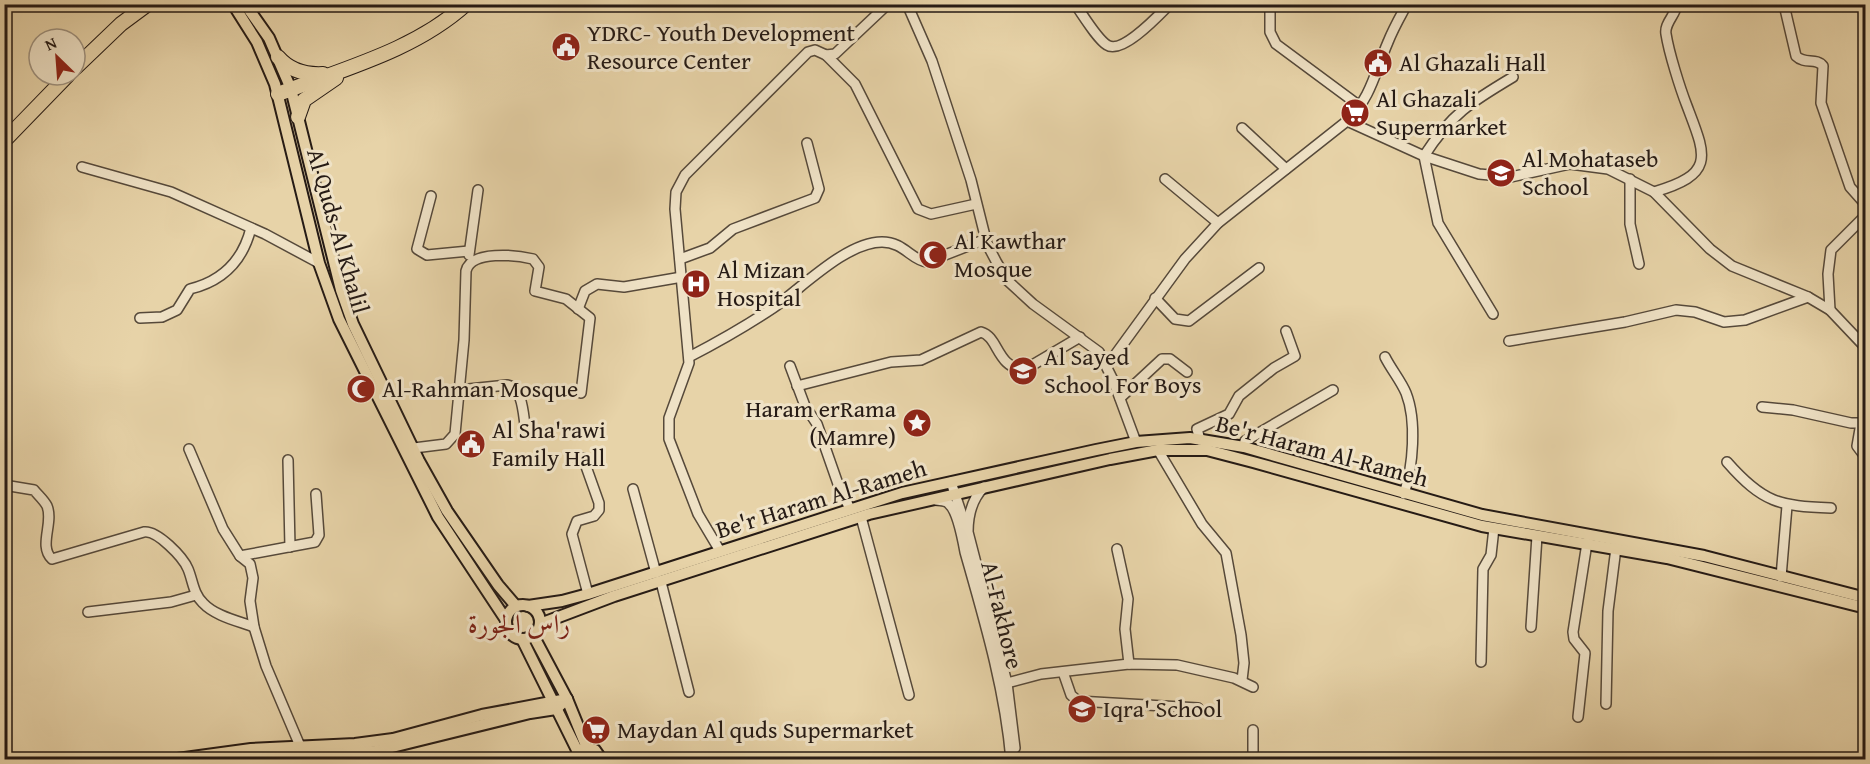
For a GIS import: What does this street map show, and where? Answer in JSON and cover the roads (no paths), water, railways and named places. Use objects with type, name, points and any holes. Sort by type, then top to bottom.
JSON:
[{"type":"highway","points":[[87,57],[122,24],[148,4]]},
{"type":"highway","points":[[284,92],[410,43],[447,21],[465,4]]},
{"type":"highway","points":[[278,57],[287,67],[312,75],[346,68]]},
{"type":"highway","points":[[298,117],[304,100],[346,68]]},
{"type":"highway","points":[[4,141],[56,87]]},
{"type":"main road","name":"Al Quds-Al Khalil","points":[[233,4],[257,42],[298,117],[341,290],[353,324],[447,511],[472,550],[522,606]]},
{"type":"main road","name":"Al Quds-Al Khalil","points":[[245,4],[269,39],[278,57],[319,263],[339,319],[422,487],[460,553],[506,620]]},
{"type":"main road","name":"Be'r Haram Al-Rameh","points":[[540,624],[614,596],[720,551],[850,509],[952,487],[1136,442],[1175,438],[1244,447],[1492,517],[1704,556],[1866,598]]},
{"type":"main road","name":"Be'r Haram Al-Rameh","points":[[522,606],[562,602],[658,578],[928,499],[952,487],[985,486],[1158,450],[1207,450],[1494,528],[1616,548],[1717,570],[1866,608]]},
{"type":"main road","points":[[522,606],[537,613],[540,624],[533,635],[522,639],[511,635],[506,620],[510,611],[522,606]]},
{"type":"main road","points":[[533,635],[567,699],[580,753]]},
{"type":"main road","points":[[522,639],[553,704],[580,753]]},
{"type":"main road","points":[[232,759],[393,739],[482,714],[553,704],[567,699]]},
{"type":"main road","points":[[170,759],[309,751]]},
{"type":"main road","points":[[580,753],[600,756]]},
{"type":"street","points":[[826,55],[837,53],[888,4]]},
{"type":"street","points":[[907,4],[932,61],[970,180],[986,239],[1008,281],[1033,304],[1099,352],[1107,366],[1136,442]]},
{"type":"street","points":[[1075,4],[1104,43],[1116,47],[1124,45],[1170,4]]},
{"type":"street","points":[[1270,4],[1270,32],[1276,44],[1361,107]]},
{"type":"street","points":[[1107,366],[1185,259],[1218,223],[1347,121],[1361,107],[1374,85],[1388,42],[1407,4]]},
{"type":"street","points":[[1654,192],[1687,180],[1695,171],[1702,153],[1702,143],[1685,103],[1665,32],[1677,4]]},
{"type":"street","points":[[1785,9],[1796,56],[1804,62],[1818,61],[1824,67],[1820,93],[1821,103],[1850,187],[1866,205]]},
{"type":"street","points":[[720,551],[698,513],[669,439],[669,418],[688,368],[689,357],[675,205],[681,181],[808,52],[816,50],[826,55],[855,84],[918,209],[933,213],[976,204]]},
{"type":"street","points":[[1493,314],[1438,223],[1424,156],[1445,127],[1466,105],[1513,77]]},
{"type":"street","points":[[1347,121],[1424,156],[1479,174],[1524,175],[1570,164],[1608,169],[1654,192],[1710,249],[1732,266],[1808,297],[1830,310],[1866,348]]},
{"type":"street","points":[[1242,128],[1286,169]]},
{"type":"street","points":[[680,259],[710,248],[733,229],[816,196],[819,189],[807,143]]},
{"type":"street","points":[[82,167],[171,192],[251,228],[319,263]]},
{"type":"street","points":[[1165,179],[1218,223]]},
{"type":"street","points":[[1630,179],[1630,224],[1639,264]]},
{"type":"street","points":[[414,448],[446,444],[453,438],[457,427],[466,271],[478,190]]},
{"type":"street","points":[[430,196],[417,249],[427,255],[469,251]]},
{"type":"street","points":[[1830,310],[1828,274],[1831,250],[1866,215]]},
{"type":"street","points":[[140,318],[162,317],[177,310],[190,289],[207,285],[222,275],[237,262],[247,246],[251,228]]},
{"type":"street","points":[[689,357],[774,308],[821,272],[864,246],[877,242],[894,243],[927,262],[986,239]]},
{"type":"street","points":[[469,263],[480,257],[533,259],[539,267],[534,291],[566,298],[589,317],[591,323],[581,393]]},
{"type":"street","points":[[1155,298],[1175,319],[1189,321],[1259,268]]},
{"type":"street","points":[[578,309],[585,291],[597,284],[624,287],[682,278]]},
{"type":"street","points":[[1509,341],[1625,322],[1676,310],[1695,312],[1724,322],[1745,320],[1808,297]]},
{"type":"street","points":[[1200,440],[1197,429],[1229,414],[1239,396],[1274,368],[1295,356],[1286,331]]},
{"type":"street","points":[[797,386],[891,362],[921,360],[982,332],[988,336],[1004,361],[1024,370],[1080,337]]},
{"type":"street","points":[[1384,357],[1406,394],[1411,423],[1412,470],[1404,494]]},
{"type":"street","points":[[1120,398],[1162,359],[1170,359],[1187,372]]},
{"type":"street","points":[[789,366],[807,410],[817,424],[838,484],[850,509]]},
{"type":"street","points":[[459,390],[507,385],[514,387],[518,393],[526,431]]},
{"type":"street","points":[[1244,447],[1245,441],[1333,390]]},
{"type":"street","points":[[1762,407],[1863,423],[1857,446],[1866,458]]},
{"type":"street","points":[[189,449],[223,529],[240,556],[250,564],[253,576],[250,601],[254,627],[266,666],[309,751]]},
{"type":"street","points":[[1158,450],[1202,524],[1226,553],[1241,635],[1244,663],[1242,681]]},
{"type":"street","points":[[583,458],[599,503],[599,510],[594,516],[577,521],[572,534],[588,594]]},
{"type":"street","points":[[288,460],[287,523],[290,547]]},
{"type":"street","points":[[1727,462],[1743,480],[1766,498],[1787,506],[1831,508]]},
{"type":"street","points":[[4,485],[34,490],[47,507],[49,528],[46,546],[47,554],[52,559],[144,532],[153,532],[160,536],[186,564],[196,595],[210,609],[254,627]]},
{"type":"street","name":"Al-Fakhore","points":[[985,486],[977,494],[971,509],[968,532],[1007,683],[1017,759]]},
{"type":"street","points":[[928,499],[949,503],[952,487]]},
{"type":"street","points":[[952,487],[968,532]]},
{"type":"street","points":[[633,489],[689,692]]},
{"type":"street","points":[[240,556],[311,544],[320,535],[316,494]]},
{"type":"street","name":"Al-Fakhore","points":[[949,503],[986,627],[1011,759]]},
{"type":"street","points":[[1781,577],[1787,506]]},
{"type":"street","points":[[861,517],[909,695]]},
{"type":"street","points":[[1481,662],[1483,569],[1491,555],[1494,528]]},
{"type":"street","points":[[1531,627],[1537,536]]},
{"type":"street","points":[[1578,717],[1585,653],[1575,641],[1573,632],[1587,543]]},
{"type":"street","points":[[1606,704],[1608,611],[1616,548]]},
{"type":"street","points":[[1117,549],[1128,599],[1125,629],[1129,664]]},
{"type":"street","points":[[88,612],[171,602],[196,595]]},
{"type":"street","points":[[1007,683],[1041,674],[1129,664],[1177,666],[1242,681],[1253,687]]},
{"type":"street","points":[[1063,672],[1071,695],[1078,701],[1198,708]]},
{"type":"street","points":[[1252,759],[1253,730]]},
{"type":"street","points":[[600,756],[609,759]]},
{"type":"place","name":"YDRC- Youth Development Resource Center","points":[[566,47]]},
{"type":"place","name":"Al Ghazali Hall","points":[[1378,63]]},
{"type":"place","name":"Al Ghazali Supermarket","points":[[1355,113]]},
{"type":"place","name":"Al Mohataseb School","points":[[1501,173]]},
{"type":"place","name":"Al Kawthar Mosque","points":[[933,255]]},
{"type":"place","name":"Al Mizan Hospital","points":[[696,284]]},
{"type":"place","name":"Al Sayed School For Boys","points":[[1023,371]]},
{"type":"place","name":"Al-Rahman Mosque","points":[[361,389]]},
{"type":"place","name":"Haram erRama (Mamre)","points":[[917,423]]},
{"type":"place","name":"Al Sha'rawi Family Hall","points":[[471,444]]},
{"type":"place","name":"Iqra' School","points":[[1082,709]]},
{"type":"place","name":"Maydan Al quds Supermarket","points":[[596,730]]},
{"type":"district","name":"راس الجورة","points":[[519,624]]}]
